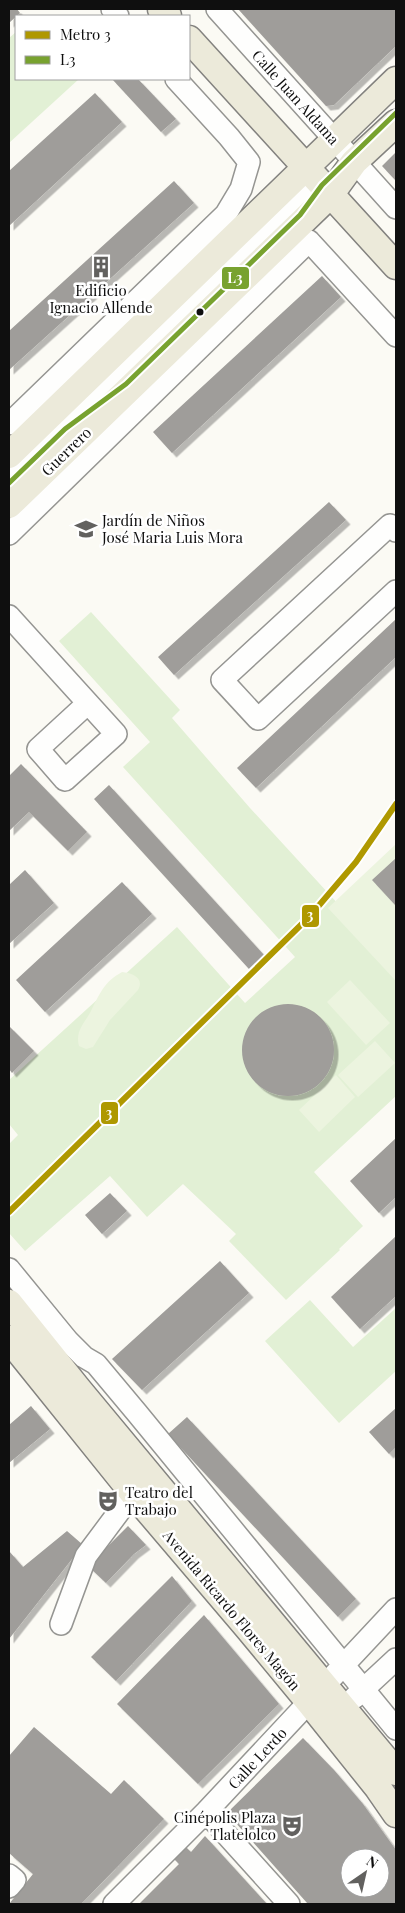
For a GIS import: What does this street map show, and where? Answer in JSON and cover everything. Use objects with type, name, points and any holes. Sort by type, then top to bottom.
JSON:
[{"type":"main road","points":[[190,40],[319,182],[386,245],[396,266]]},
{"type":"main road","points":[[346,153],[396,80]]},
{"type":"main road","points":[[346,153],[396,122]]},
{"type":"main road","name":"Guerrero","points":[[9,505],[59,471],[63,428],[319,182],[346,153]]},
{"type":"main road","name":"Guerrero","points":[[9,454],[63,428],[319,182],[346,153]]},
{"type":"main road","name":"Avenida Ricardo Flores Magón","points":[[9,1303],[317,1695],[396,1814]]},
{"type":"main road","name":"Avenida Ricardo Flores Magón","points":[[9,1339],[133,1493],[317,1695],[343,1708],[396,1772]]},
{"type":"street","name":"Calle Juan Aldama","points":[[217,9],[396,208]]},
{"type":"street","points":[[9,483],[63,428],[226,214],[242,189],[249,162],[177,80]]},
{"type":"street","points":[[346,153],[396,113]]},
{"type":"street","points":[[9,424],[63,428],[309,241],[396,336]]},
{"type":"street","points":[[9,534],[59,471]]},
{"type":"street","points":[[396,531],[390,524],[222,680],[258,719],[396,591]]},
{"type":"street","points":[[9,616],[88,703]]},
{"type":"street","points":[[9,1270],[68,1342],[99,1369],[396,1729]]},
{"type":"street","points":[[78,1389],[99,1369]]},
{"type":"street","points":[[61,1624],[86,1556],[133,1493]]},
{"type":"street","name":"Calle Lerdo","points":[[114,1904],[206,1812],[396,1609]]},
{"type":"street","points":[[343,1708],[396,1659]]},
{"type":"street","points":[[206,1812],[289,1904]]},
{"type":"street","points":[[9,1875],[15,1880],[9,1887]]},
{"type":"green space","points":[[15,33],[15,80],[78,80],[9,143],[9,38]]},
{"type":"green space","points":[[91,612],[180,710],[172,718],[250,808],[396,967],[396,1096],[314,1172],[363,1226],[286,1300],[229,1241],[236,1234],[183,1184],[147,1217],[110,1176],[25,1251],[9,1233],[9,1144],[18,1135],[9,1124],[9,1080],[177,927],[245,1003],[295,957],[123,767],[150,742],[59,641]]},
{"type":"green space","points":[[396,844],[396,981],[328,908]]},
{"type":"green space","points":[[122,972],[139,979],[140,986],[138,990],[110,1020],[93,1047],[86,1049],[79,1046],[79,1032],[100,993],[111,980]]},
{"type":"green space","points":[[350,980],[390,1023],[366,1045],[327,1002]]},
{"type":"green space","points":[[375,1041],[395,1063],[358,1097],[338,1075]]},
{"type":"green space","points":[[336,1075],[355,1097],[319,1132],[299,1110]]},
{"type":"green space","points":[[310,1300],[353,1347],[396,1308],[396,1371],[339,1423],[265,1341]]},
{"type":"building","points":[[9,9],[17,9],[20,13],[15,15],[15,18],[9,23]]},
{"type":"building","points":[[238,9],[396,9],[396,46],[334,105],[326,106]]},
{"type":"building","points":[[113,80],[139,80],[176,119],[161,132]]},
{"type":"building","points":[[95,93],[122,122],[9,226],[9,171]]},
{"type":"building","points":[[396,152],[396,181],[382,166]]},
{"type":"building","name":"Edificio Ignacio Allende","points":[[174,181],[194,203],[9,370],[9,331]]},
{"type":"building","points":[[322,276],[341,297],[172,453],[153,432]]},
{"type":"building","points":[[329,502],[346,520],[174,675],[158,657]]},
{"type":"building","points":[[396,619],[396,657],[256,788],[237,768]]},
{"type":"building","points":[[21,764],[87,832],[68,851],[29,812],[9,831],[9,776]]},
{"type":"building","points":[[109,785],[264,955],[249,969],[94,799]]},
{"type":"building","points":[[396,858],[396,906],[372,880]]},
{"type":"building","points":[[25,870],[54,903],[9,944],[9,885]]},
{"type":"building","points":[[122,882],[152,914],[45,1012],[16,980]]},
{"type":"building","points":[[288,1004],[305,1008],[320,1018],[330,1033],[334,1050],[330,1067],[320,1082],[305,1092],[288,1096],[271,1092],[256,1082],[246,1067],[242,1050],[246,1033],[256,1018],[271,1008]]},
{"type":"building","points":[[9,1026],[34,1051],[12,1073],[9,1069]]},
{"type":"building","points":[[396,1138],[396,1197],[379,1213],[350,1181]]},
{"type":"building","points":[[110,1193],[127,1211],[102,1234],[85,1215]]},
{"type":"building","points":[[396,1236],[396,1296],[360,1329],[331,1297]]},
{"type":"building","points":[[220,1261],[249,1293],[142,1390],[112,1359]]},
{"type":"building","points":[[31,1406],[50,1429],[9,1463],[9,1425]]},
{"type":"building","points":[[396,1408],[396,1447],[389,1454],[369,1432]]},
{"type":"building","points":[[187,1417],[356,1599],[338,1617],[168,1434]]},
{"type":"building","points":[[128,1526],[146,1545],[134,1554],[106,1583],[88,1566]]},
{"type":"building","points":[[67,1531],[83,1545],[9,1639],[9,1551],[23,1567]]},
{"type":"building","points":[[172,1576],[192,1601],[116,1681],[91,1657]]},
{"type":"building","points":[[204,1615],[279,1704],[198,1784],[117,1704]]},
{"type":"building","points":[[34,1727],[111,1794],[124,1780],[164,1819],[81,1904],[9,1904],[33,1874],[9,1853],[9,1756]]},
{"type":"building","points":[[303,1738],[363,1804],[396,1850],[396,1904],[308,1904],[227,1813]]},
{"type":"building","points":[[205,1836],[267,1904],[139,1904],[179,1864],[173,1858],[185,1846],[191,1852]]},
{"type":"metro line","name":"3","points":[[9,1212],[310,916],[356,862],[396,804]]},
{"type":"transit line","name":"L3","points":[[9,483],[65,429],[126,384],[300,215],[322,185],[396,113]]},
{"type":"place","name":"Edificio Ignacio Allende","points":[[101,267]]},
{"type":"place","name":"Jardín de Niños José Maria Luis Mora","points":[[86,529]]},
{"type":"place","name":"Teatro del Trabajo","points":[[108,1501]]},
{"type":"place","name":"Cinépolis Plaza Tlatelolco","points":[[292,1826]]}]
